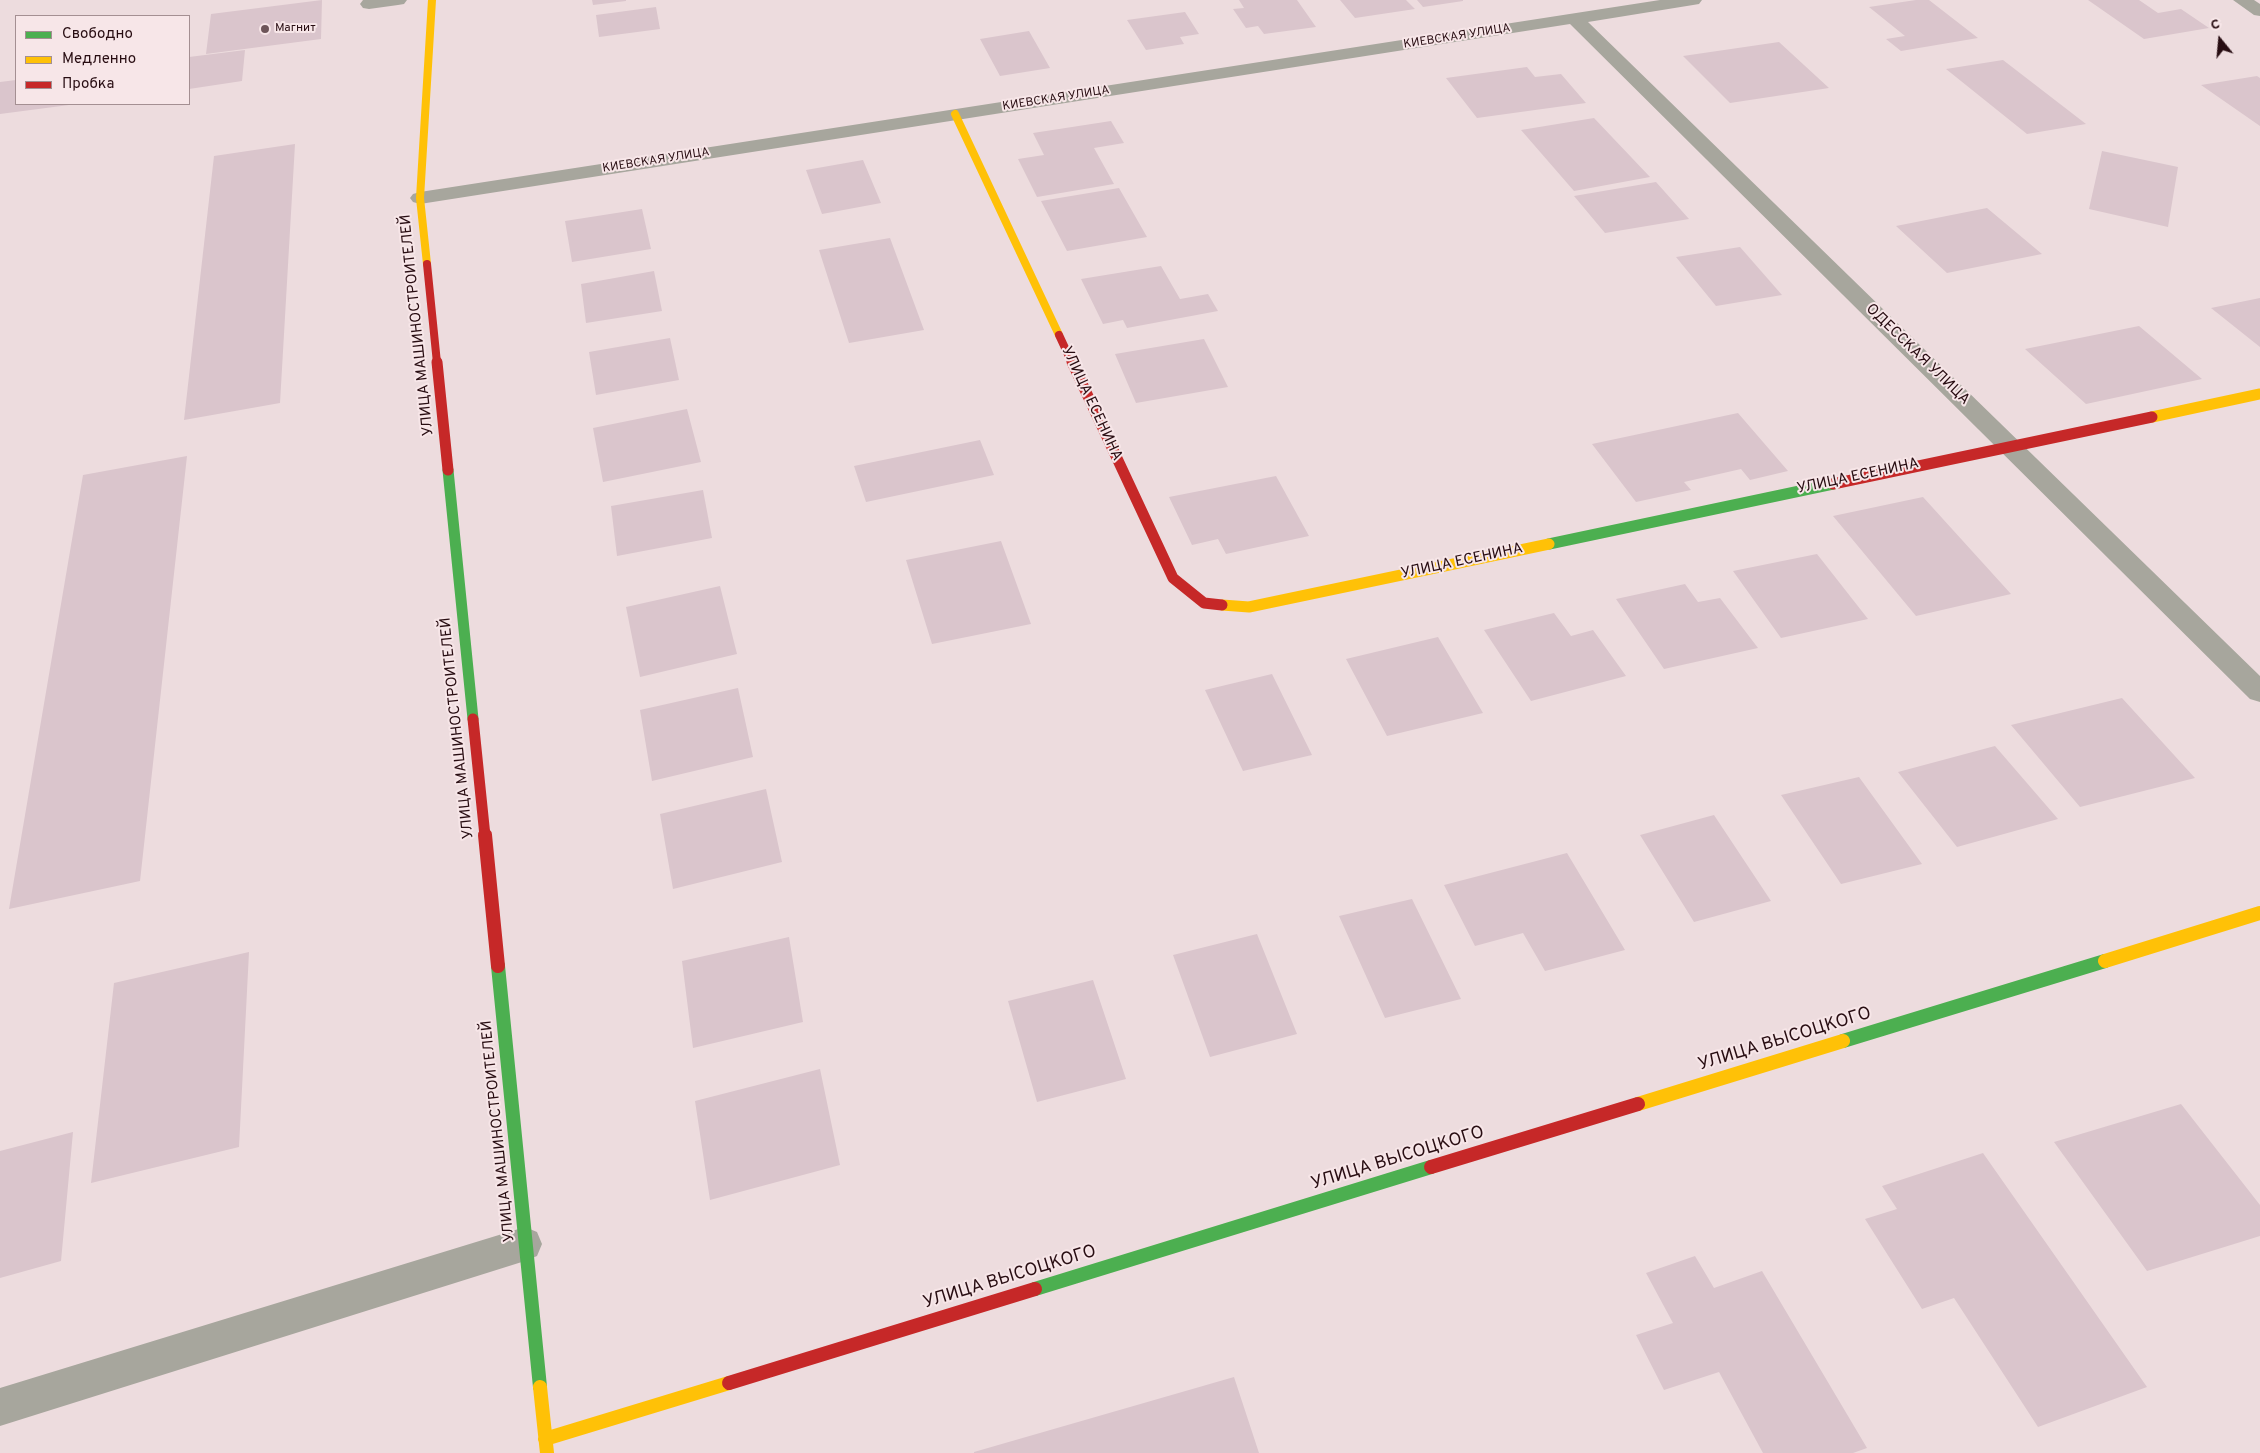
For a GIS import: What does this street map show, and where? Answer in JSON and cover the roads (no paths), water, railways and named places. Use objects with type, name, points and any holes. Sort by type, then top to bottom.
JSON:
[{"type":"street","points":[[369,4],[398,0]]},
{"type":"street","name":"УЛИЦА МАШИНОСТРОИТЕЛЕЙ","points":[[432,0],[420,198],[547,1453]]},
{"type":"street","name":"КИЕВСКАЯ УЛИЦА","points":[[420,198],[1574,18],[1601,6],[1693,0]]},
{"type":"street","points":[[2242,0],[2260,11]]},
{"type":"street","name":"ОДЕССКАЯ УЛИЦА","points":[[1574,18],[2260,692]]},
{"type":"street","name":"УЛИЦА ЕСЕНИНА","points":[[955,114],[1173,578],[1204,603],[1249,607],[2009,445],[2260,394]]},
{"type":"street","name":"УЛИЦА ВЫСОЦКОГО","points":[[545,1440],[2260,913]]},
{"type":"street","points":[[0,1407],[525,1244]]},
{"type":"place","name":"Магнит","points":[[265,29]]}]
